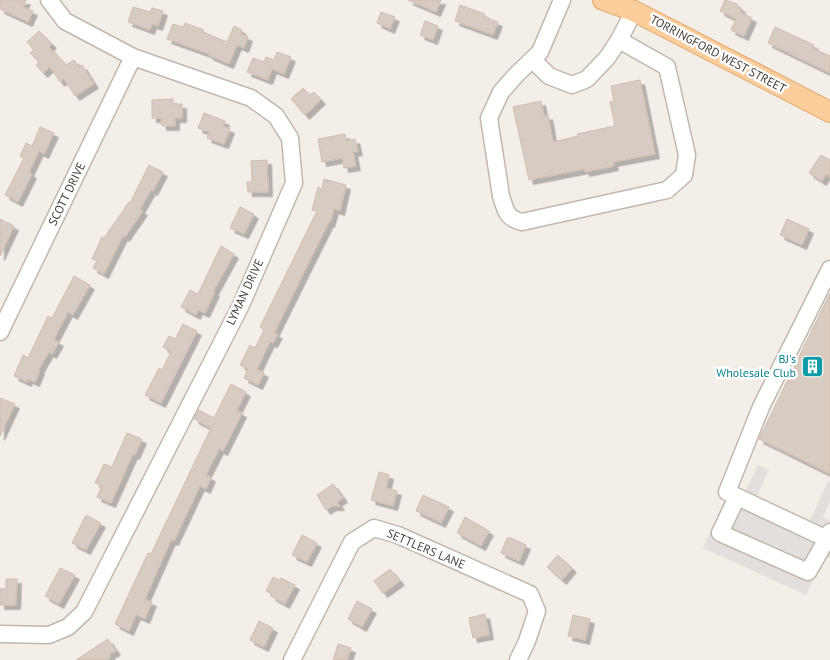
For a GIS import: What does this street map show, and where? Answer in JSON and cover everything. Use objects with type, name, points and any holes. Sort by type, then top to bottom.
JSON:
[{"type":"main road","name":"TORRINGFORD WEST STREET","points":[[603,0],[634,10],[830,112]]},
{"type":"street","name":"LYMAN DRIVE","points":[[0,634],[49,635],[68,627],[84,612],[241,305],[294,183],[290,138],[276,116],[251,98],[133,57],[65,21],[50,0]]},
{"type":"street","points":[[562,0],[540,52],[501,92],[488,118],[503,202],[509,216],[514,220],[522,222],[667,190],[684,174],[687,154],[667,67],[619,40]]},
{"type":"street","points":[[533,60],[549,76],[572,85],[588,79],[607,58],[619,40],[634,10]]},
{"type":"street","name":"SCOTT DRIVE","points":[[0,332],[133,57]]},
{"type":"street","points":[[737,497],[720,533],[808,572],[828,535],[727,492],[761,407],[830,269]]},
{"type":"street","name":"SETTLERS LANE","points":[[292,660],[352,542],[374,528],[398,535],[530,594],[537,611],[527,641],[518,660]]},
{"type":"shaded area","points":[[758,465],[769,470],[751,510],[804,533],[828,481],[830,482],[830,501],[823,517],[830,521],[830,558],[824,556],[806,595],[703,548],[726,497],[740,503]]},
{"type":"building","points":[[0,0],[26,0],[23,7],[33,11],[28,22],[0,9]]},
{"type":"building","points":[[408,0],[441,0],[436,12]]},
{"type":"building","points":[[725,0],[737,4],[741,8],[740,12],[752,18],[744,36],[731,30],[736,19],[720,11]]},
{"type":"building","points":[[460,5],[485,14],[484,17],[498,22],[493,35],[455,21]]},
{"type":"building","points":[[133,7],[150,12],[152,8],[163,11],[158,26],[152,24],[150,30],[128,22]]},
{"type":"building","points":[[381,12],[395,17],[390,29],[377,23]]},
{"type":"building","points":[[425,21],[438,26],[433,40],[420,35]]},
{"type":"building","points":[[185,23],[227,42],[234,26],[242,30],[241,34],[248,37],[244,48],[237,45],[229,64],[209,54],[167,39],[173,24],[183,27]]},
{"type":"building","points":[[775,27],[814,45],[812,48],[830,56],[830,73],[768,43]]},
{"type":"building","points":[[39,31],[52,44],[49,47],[66,65],[74,60],[79,67],[82,65],[94,84],[75,96],[64,79],[60,82],[50,67],[43,73],[36,65],[39,62],[30,53],[34,50],[27,42]]},
{"type":"building","points":[[277,52],[291,57],[284,74],[272,69],[268,80],[247,72],[253,58],[264,62],[266,57],[274,60]]},
{"type":"building","points":[[640,80],[655,154],[613,162],[614,166],[585,172],[585,169],[529,180],[513,107],[541,101],[544,116],[548,115],[553,142],[578,136],[577,134],[615,126],[610,102],[614,101],[611,86]]},
{"type":"building","points":[[303,88],[310,95],[314,92],[321,100],[305,115],[291,99]]},
{"type":"building","points":[[173,99],[173,104],[182,104],[182,118],[175,118],[175,126],[162,126],[161,118],[152,118],[152,100]]},
{"type":"building","points":[[204,113],[225,121],[223,126],[230,129],[224,144],[207,138],[209,132],[198,128]]},
{"type":"building","points":[[40,127],[54,133],[44,154],[39,151],[29,172],[32,174],[18,202],[5,195],[24,158],[20,156],[26,143],[32,146]]},
{"type":"building","points":[[345,134],[346,141],[355,139],[358,151],[353,152],[356,166],[344,168],[342,158],[322,162],[318,139]]},
{"type":"building","points":[[821,155],[830,160],[830,177],[826,174],[822,181],[809,173]]},
{"type":"building","points":[[267,160],[268,192],[248,192],[247,182],[252,182],[251,161]]},
{"type":"building","points":[[149,165],[163,172],[153,191],[151,190],[140,209],[143,211],[125,237],[123,236],[104,274],[93,268],[97,261],[92,259],[102,237],[104,238],[130,203]]},
{"type":"building","points":[[324,179],[346,185],[340,211],[334,209],[330,223],[274,333],[278,334],[273,343],[270,342],[257,369],[264,373],[258,385],[244,378],[248,369],[240,365],[250,345],[255,348],[264,330],[260,327],[317,211],[312,210],[318,187],[322,189]]},
{"type":"building","points":[[240,207],[254,214],[244,234],[230,228]]},
{"type":"building","points":[[0,219],[14,226],[0,256]]},
{"type":"building","points":[[787,219],[809,229],[802,245],[780,235]]},
{"type":"building","points":[[221,246],[234,254],[213,292],[215,292],[205,313],[198,310],[196,315],[181,307],[190,290],[198,294]]},
{"type":"building","points":[[74,276],[90,285],[73,315],[68,312],[54,339],[59,342],[52,354],[49,352],[39,369],[35,382],[28,379],[27,382],[14,376],[23,355],[28,358],[48,316],[52,318]]},
{"type":"building","name":"BJ's Wholesale Club","points":[[830,293],[830,474],[759,439]]},
{"type":"building","points":[[183,324],[197,331],[161,403],[145,395],[159,368],[162,370],[171,352],[163,347],[169,336],[175,339]]},
{"type":"building","points":[[231,384],[246,392],[237,410],[242,413],[223,451],[219,449],[206,475],[211,477],[206,489],[200,486],[174,541],[171,540],[145,599],[152,602],[145,619],[136,615],[129,631],[115,624],[148,553],[151,554],[211,428],[194,419],[199,410],[214,418]]},
{"type":"building","points":[[0,398],[15,404],[0,436]]},
{"type":"building","points":[[127,433],[142,439],[135,455],[133,454],[111,503],[97,497],[102,486],[95,483],[104,464],[112,467]]},
{"type":"building","points":[[379,472],[389,475],[386,488],[397,491],[393,506],[371,500]]},
{"type":"building","points":[[333,484],[343,498],[337,502],[340,506],[332,506],[326,510],[317,495]]},
{"type":"building","points":[[423,495],[449,507],[441,523],[416,511]]},
{"type":"building","points":[[86,515],[101,523],[86,550],[72,543]]},
{"type":"building","points":[[465,517],[489,531],[481,546],[457,533]]},
{"type":"building","points":[[302,535],[317,543],[307,562],[292,555]]},
{"type":"building","points":[[507,538],[526,545],[519,561],[501,553]]},
{"type":"building","points":[[558,555],[572,568],[562,580],[547,567]]},
{"type":"building","points":[[60,568],[75,575],[59,604],[45,596]]},
{"type":"building","points":[[390,569],[400,581],[383,593],[374,581]]},
{"type":"building","points":[[273,577],[280,580],[281,578],[295,585],[285,604],[266,591]]},
{"type":"building","points":[[6,579],[17,579],[16,605],[0,605],[0,589],[6,589]]},
{"type":"building","points":[[357,601],[372,609],[362,627],[348,619]]},
{"type":"building","points":[[485,614],[489,635],[473,638],[469,618]]},
{"type":"building","points":[[573,615],[590,619],[585,640],[568,636]]},
{"type":"building","points":[[259,621],[273,628],[264,647],[250,640]]},
{"type":"building","points":[[108,639],[116,651],[110,654],[110,658],[107,660],[76,660]]},
{"type":"building","points":[[338,644],[351,648],[347,660],[333,660]]},
{"type":"place","name":"BJ's Wholesale Club","points":[[812,366]]}]
